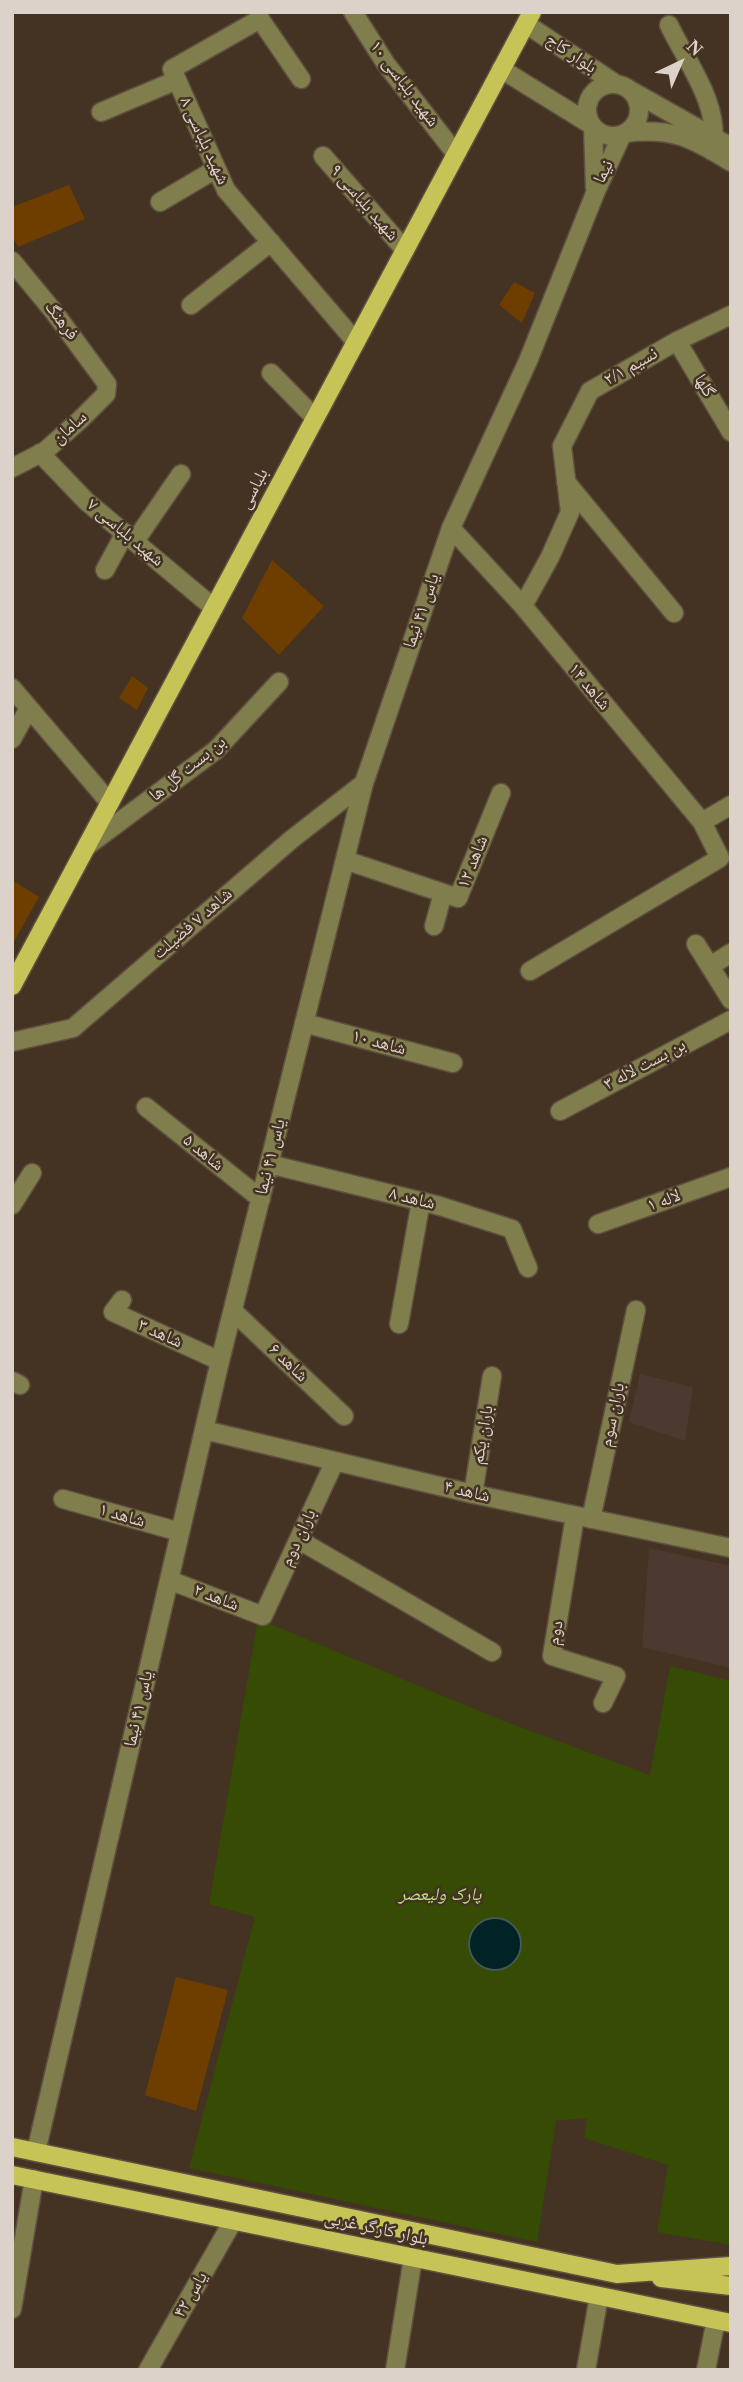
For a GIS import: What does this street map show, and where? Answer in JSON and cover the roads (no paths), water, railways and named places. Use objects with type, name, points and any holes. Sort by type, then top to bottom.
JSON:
[{"type":"main road","name":"بلباسی","points":[[12,986],[529,18]]},
{"type":"main road","name":"بلوار کارگر غربی","points":[[12,2147],[617,2274],[731,2266]]},
{"type":"main road","name":"بلوار کارگر غربی","points":[[12,2175],[723,2321]]},
{"type":"main road","points":[[617,2274],[731,2286]]},
{"type":"street","name":"شهید بلباسی ١٠","points":[[353,12],[386,64],[457,154]]},
{"type":"street","name":"بلوار کاج","points":[[529,18],[623,87],[719,145],[731,162]]},
{"type":"street","name":"شهید بلباسی ۸","points":[[301,79],[260,19],[172,69],[226,190],[356,342]]},
{"type":"street","points":[[669,25],[710,104],[719,145]]},
{"type":"street","points":[[501,69],[604,135],[624,134],[636,124],[639,115],[636,97],[623,87],[600,87],[589,100],[587,116],[592,126]]},
{"type":"street","points":[[102,112],[177,80]]},
{"type":"street","name":"نیما","points":[[592,126],[596,191]]},
{"type":"street","name":"بلوار کاج","points":[[624,134],[647,131],[719,145]]},
{"type":"street","name":"نیما","points":[[596,191],[624,134]]},
{"type":"street","name":"شهید بلباسی ۹","points":[[323,156],[405,250]]},
{"type":"street","points":[[160,202],[216,169]]},
{"type":"street","name":"یاس ۴۱ نیما","points":[[36,2152],[220,1361],[364,783],[451,528],[528,361],[596,191]]},
{"type":"street","points":[[191,305],[271,242]]},
{"type":"street","name":"فرهنگ","points":[[12,261],[107,384]]},
{"type":"street","name":"نسیم ۲/۱","points":[[523,607],[570,512],[562,446],[590,391],[677,341],[731,316]]},
{"type":"street","name":"گلها","points":[[677,341],[731,432]]},
{"type":"street","points":[[271,373],[315,418]]},
{"type":"street","name":"سامان","points":[[15,463],[40,453],[81,419],[106,394],[107,384]]},
{"type":"street","name":"شهید بلباسی ۷","points":[[40,453],[86,501],[214,608]]},
{"type":"street","points":[[105,570],[181,474]]},
{"type":"street","points":[[566,482],[674,613]]},
{"type":"street","name":"شاهد ۱۴","points":[[451,528],[523,607],[702,822],[720,858],[530,971]]},
{"type":"street","name":"بن بست گل ها","points":[[87,846],[216,750],[279,682]]},
{"type":"street","points":[[12,688],[110,803]]},
{"type":"street","points":[[12,739],[29,708]]},
{"type":"street","name":"شاهد ۷ فضیلت","points":[[12,1042],[74,1028],[292,839],[364,783]]},
{"type":"street","name":"شاهد ۱۲","points":[[345,860],[458,898],[501,793]]},
{"type":"street","points":[[702,822],[731,804]]},
{"type":"street","points":[[434,926],[443,893]]},
{"type":"street","points":[[696,944],[731,1000]]},
{"type":"street","points":[[710,966],[731,953]]},
{"type":"street","name":"بن بست لاله ۳","points":[[560,1111],[731,1020]]},
{"type":"street","name":"شاهد ۱۰","points":[[304,1023],[453,1063]]},
{"type":"street","name":"شاهد ۵","points":[[146,1107],[261,1199]]},
{"type":"street","name":"شاهد ۸","points":[[269,1164],[421,1201],[512,1229],[528,1268]]},
{"type":"street","points":[[12,1205],[32,1173]]},
{"type":"street","name":"لاله ۱","points":[[598,1224],[731,1177]]},
{"type":"street","points":[[399,1324],[421,1201]]},
{"type":"street","name":"شاهد ۳","points":[[122,1300],[113,1312],[220,1361]]},
{"type":"street","name":"باران سوم","points":[[583,1517],[636,1310]]},
{"type":"street","name":"شاهد ۶","points":[[233,1311],[344,1416]]},
{"type":"street","name":"باران یکم","points":[[472,1494],[492,1376]]},
{"type":"street","name":"شاهد ۴","points":[[204,1430],[472,1494],[731,1548]]},
{"type":"street","name":"باران دوم","points":[[263,1616],[335,1461]]},
{"type":"street","name":"شاهد ۱","points":[[63,1499],[180,1532]]},
{"type":"street","name":"دوم","points":[[583,1517],[552,1656],[616,1676],[603,1703]]},
{"type":"street","points":[[299,1539],[492,1652]]},
{"type":"street","name":"شاهد ۲","points":[[169,1580],[263,1616]]},
{"type":"street","points":[[12,2309],[34,2179]]},
{"type":"street","name":"یاس ۴۲","points":[[148,2370],[233,2221]]},
{"type":"street","points":[[395,2370],[413,2258]]},
{"type":"street","points":[[586,2370],[599,2297]]},
{"type":"street","points":[[706,2370],[723,2321]]},
{"type":"water","points":[[495,1918],[505,1920],[513,1926],[519,1934],[519,1954],[513,1962],[505,1968],[495,1970],[485,1968],[477,1962],[471,1954],[469,1944],[471,1934],[477,1926],[485,1920]]},
{"type":"park label","name":"پارک ولیعصر","points":[[440,1895]]}]
